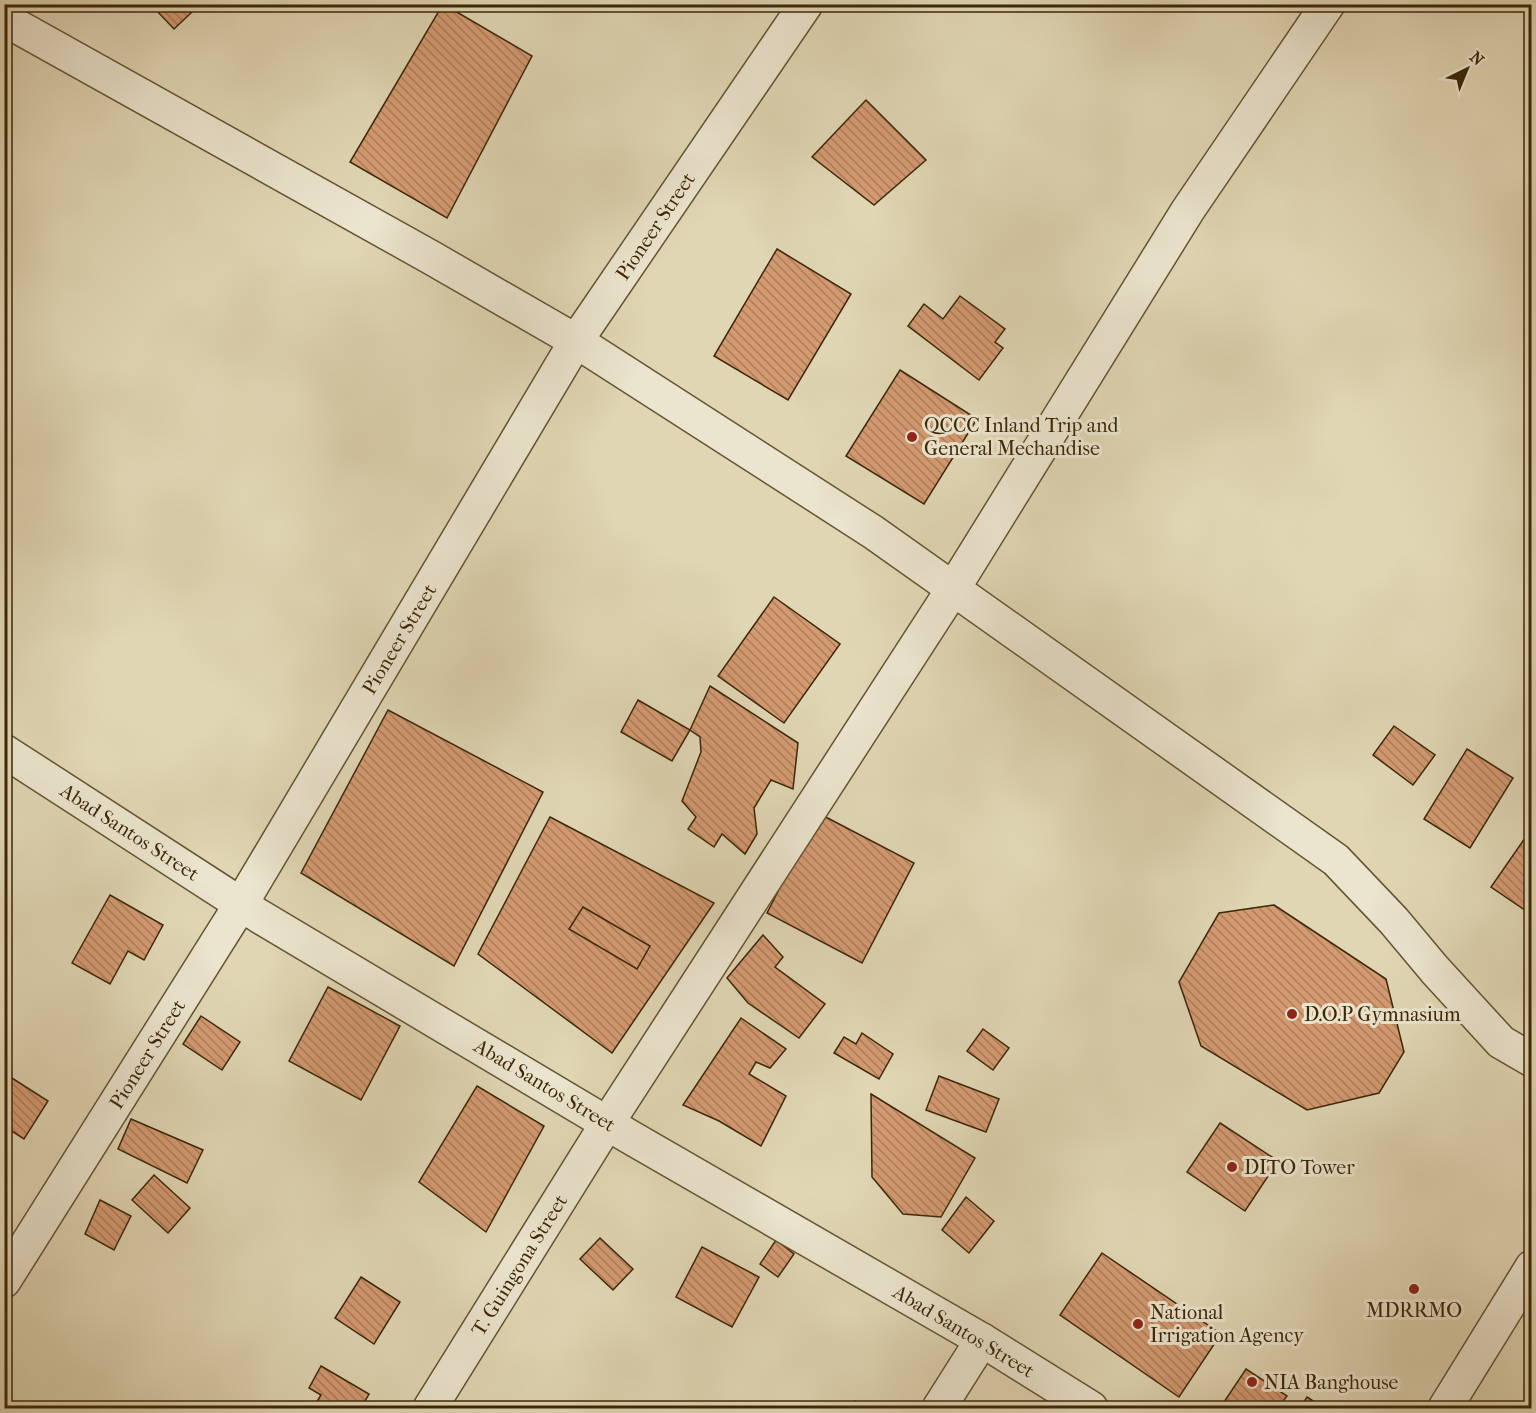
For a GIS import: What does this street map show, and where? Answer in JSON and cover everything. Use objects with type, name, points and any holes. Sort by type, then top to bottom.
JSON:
[{"type":"street","name":"Pioneer Street","points":[[4,1281],[241,904],[576,341],[806,4]]},
{"type":"street","name":"T. Guingona Street","points":[[430,1408],[608,1122],[953,589],[1188,210],[1328,4]]},
{"type":"street","points":[[4,19],[576,341],[873,532],[1336,860],[1394,921],[1501,1042],[1532,1060]]},
{"type":"street","name":"Abad Santos Street","points":[[4,751],[241,904],[630,1137],[982,1340],[1091,1408]]},
{"type":"street","points":[[1445,1408],[1532,1267]]},
{"type":"street","points":[[939,1408],[982,1340]]},
{"type":"building","points":[[164,4],[184,4],[192,12],[174,29],[157,11]]},
{"type":"building","points":[[443,4],[532,56],[447,218],[350,162]]},
{"type":"building","points":[[866,100],[926,160],[874,205],[812,157]]},
{"type":"building","points":[[777,249],[851,294],[788,400],[714,356]]},
{"type":"building","points":[[960,296],[1005,329],[995,342],[1003,348],[979,380],[908,326],[924,304],[943,319]]},
{"type":"building","name":"QCCC Inland Trip and General Mechandise","points":[[900,370],[977,419],[924,504],[846,456]]},
{"type":"building","points":[[774,597],[840,644],[784,723],[718,676]]},
{"type":"building","points":[[710,686],[798,743],[793,789],[771,780],[754,808],[757,834],[745,854],[722,834],[714,847],[688,829],[696,817],[682,801],[701,752],[700,737],[690,730]]},
{"type":"building","points":[[638,700],[690,730],[672,761],[621,732]]},
{"type":"building","points":[[388,710],[543,792],[454,966],[301,873]]},
{"type":"building","points":[[1394,726],[1435,755],[1413,785],[1373,755]]},
{"type":"building","points":[[1467,749],[1513,778],[1470,848],[1424,819]]},
{"type":"building","points":[[818,813],[914,863],[862,963],[767,913]]},
{"type":"building","points":[[550,817],[714,903],[612,1053],[478,954]]},
{"type":"building","points":[[1532,828],[1532,915],[1491,887]]},
{"type":"building","points":[[110,895],[163,925],[144,960],[128,951],[110,984],[72,963]]},
{"type":"building","name":"D.O.P Gymnasium","points":[[1274,905],[1386,979],[1404,1052],[1379,1093],[1307,1110],[1201,1046],[1179,982],[1219,913]]},
{"type":"building","points":[[583,907],[650,946],[637,969],[569,929]]},
{"type":"building","points":[[763,935],[783,957],[775,967],[825,1004],[799,1038],[748,1003],[727,978]]},
{"type":"building","points":[[328,987],[400,1026],[361,1100],[289,1061]]},
{"type":"building","points":[[201,1016],[240,1042],[222,1070],[183,1044]]},
{"type":"building","points":[[741,1018],[786,1049],[770,1068],[756,1062],[749,1074],[786,1096],[761,1146],[719,1121],[683,1105]]},
{"type":"building","points":[[983,1029],[1009,1048],[993,1070],[967,1051]]},
{"type":"building","points":[[862,1033],[893,1054],[879,1079],[834,1053],[844,1037],[856,1044]]},
{"type":"building","points":[[4,1073],[48,1101],[24,1139],[4,1126]]},
{"type":"building","points":[[939,1076],[999,1099],[986,1132],[926,1110]]},
{"type":"building","points":[[477,1086],[544,1126],[486,1232],[419,1182]]},
{"type":"building","points":[[871,1094],[975,1158],[941,1217],[903,1214],[872,1177]]},
{"type":"building","points":[[131,1119],[203,1150],[187,1183],[118,1149]]},
{"type":"building","name":"DITO Tower","points":[[1220,1123],[1278,1161],[1245,1211],[1187,1172]]},
{"type":"building","points":[[154,1175],[190,1208],[168,1233],[132,1200]]},
{"type":"building","points":[[966,1197],[994,1221],[969,1253],[942,1230]]},
{"type":"building","points":[[100,1200],[131,1216],[114,1250],[85,1234]]},
{"type":"building","points":[[600,1238],[633,1269],[613,1290],[580,1259]]},
{"type":"building","points":[[776,1240],[794,1254],[778,1277],[760,1264]]},
{"type":"building","points":[[702,1247],[759,1277],[732,1327],[676,1297]]},
{"type":"building","points":[[1102,1253],[1221,1334],[1179,1397],[1060,1315]]},
{"type":"building","points":[[361,1277],[400,1302],[374,1344],[335,1318]]},
{"type":"building","points":[[321,1366],[369,1394],[361,1408],[313,1408],[321,1395],[309,1388]]},
{"type":"building","name":"NIA Banghouse","points":[[1246,1369],[1287,1396],[1278,1408],[1228,1408],[1222,1405]]},
{"type":"building","points":[[1307,1397],[1324,1408],[1300,1408]]},
{"type":"building","points":[[855,1401],[876,1408],[848,1408]]},
{"type":"place","name":"QCCC Inland Trip and General Mechandise","points":[[912,437]]},
{"type":"place","name":"D.O.P Gymnasium","points":[[1292,1014]]},
{"type":"place","name":"DITO Tower","points":[[1232,1167]]},
{"type":"place","name":"MDRRMO","points":[[1414,1289]]},
{"type":"place","name":"National Irrigation Agency","points":[[1138,1324]]},
{"type":"place","name":"NIA Banghouse","points":[[1252,1382]]}]
